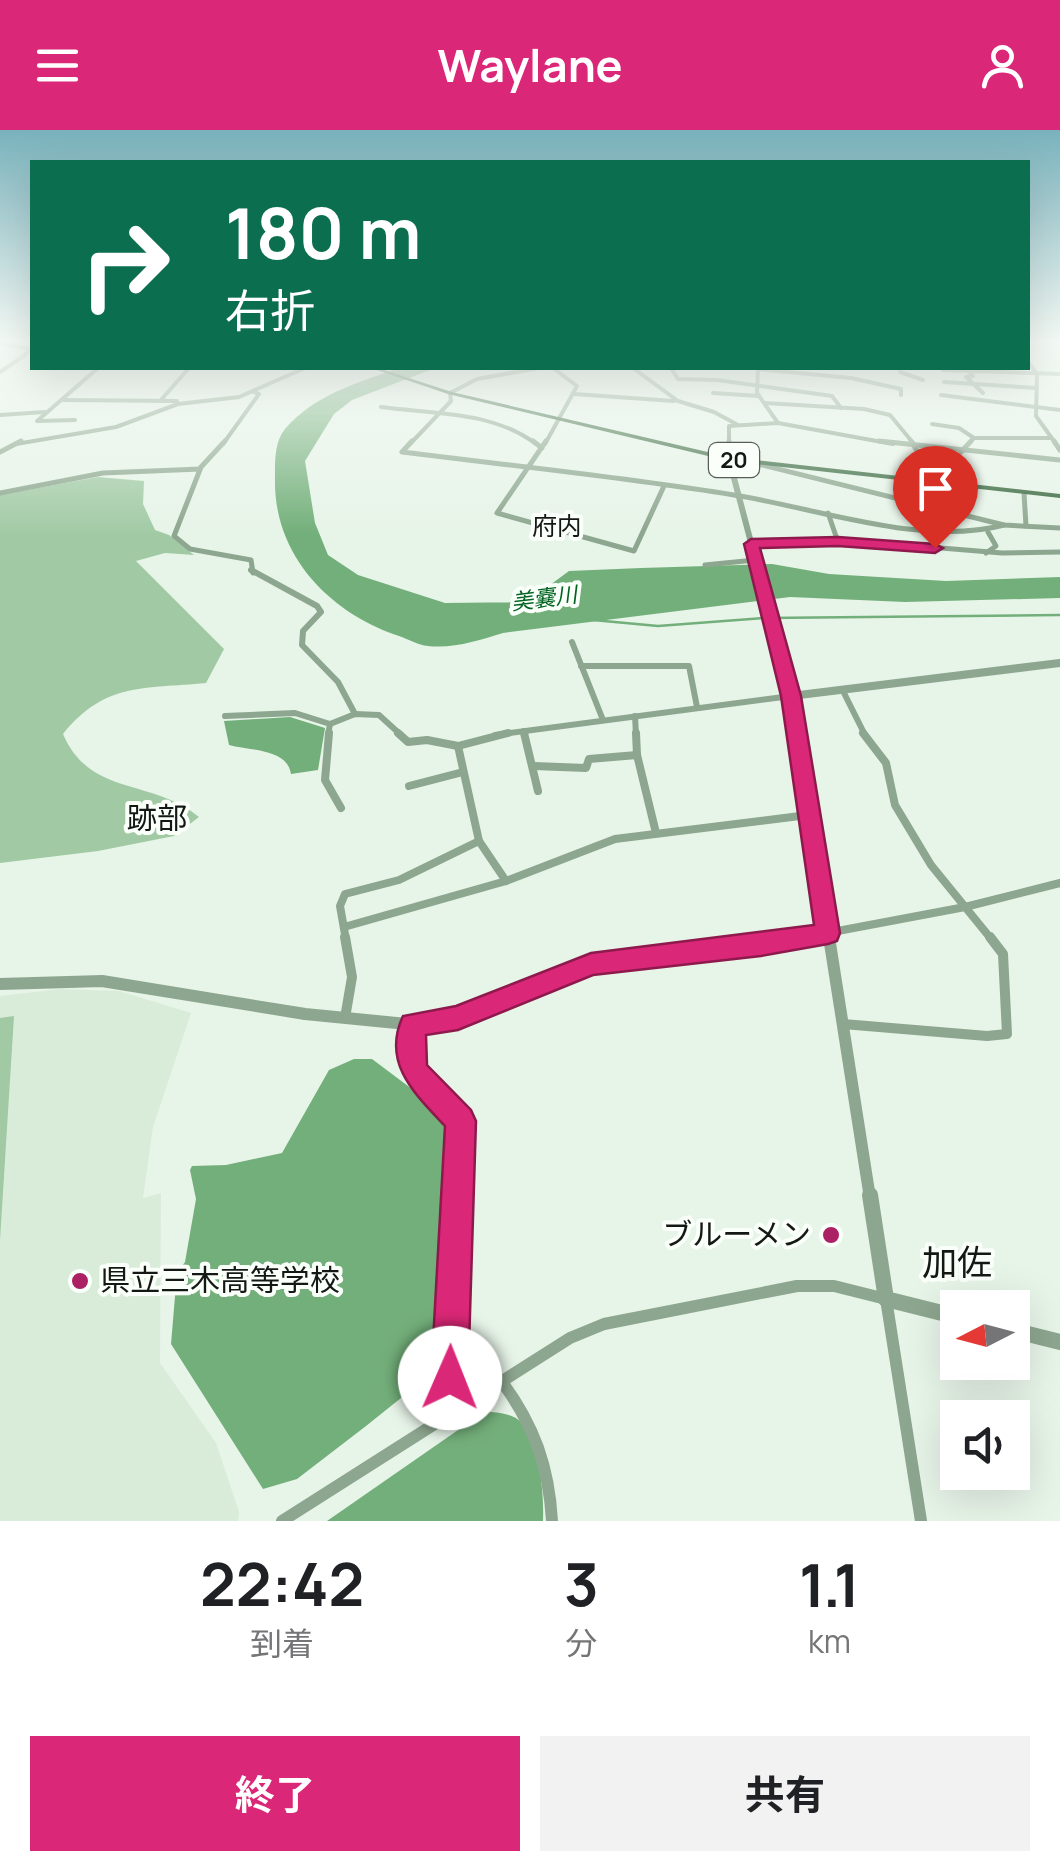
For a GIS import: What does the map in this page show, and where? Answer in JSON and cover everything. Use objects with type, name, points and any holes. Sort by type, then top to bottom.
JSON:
[{"type":"main road","name":"20","points":[[501,405],[730,459],[1060,496]]},
{"type":"street","points":[[56,405],[37,421],[75,420]]},
{"type":"street","points":[[0,464],[4,451],[21,441],[116,427],[180,405]]},
{"type":"street","points":[[251,405],[200,469],[175,539],[190,549],[251,560],[251,572],[317,606],[320,612],[304,627],[300,637],[306,654],[328,669],[343,688],[355,714]]},
{"type":"street","points":[[446,405],[402,452],[738,495],[886,525],[988,532],[1004,525]]},
{"type":"street","points":[[568,405],[497,513],[634,551],[664,486]]},
{"type":"street","points":[[691,405],[738,424]]},
{"type":"street","points":[[766,405],[778,422]]},
{"type":"street","points":[[782,405],[890,416],[918,448],[929,470],[930,483],[919,496],[935,548]]},
{"type":"street","points":[[1027,405],[1060,410]]},
{"type":"street","points":[[1036,406],[1036,416],[1060,450]]},
{"type":"street","points":[[381,407],[514,428],[542,448]]},
{"type":"street","points":[[0,414],[47,412]]},
{"type":"street","points":[[921,1521],[791,696],[738,495],[730,459],[729,426],[778,422],[918,448],[1060,460]]},
{"type":"street","points":[[932,424],[959,428],[974,438],[1051,438]]},
{"type":"street","points":[[961,452],[974,438]]},
{"type":"street","points":[[754,462],[755,466],[1004,525],[1060,528]]},
{"type":"street","points":[[0,493],[104,473],[200,469]]},
{"type":"street","points":[[1024,494],[1026,526]]},
{"type":"street","points":[[828,513],[838,542]]},
{"type":"street","points":[[986,552],[996,546],[988,532]]},
{"type":"street","points":[[751,544],[838,542],[986,552],[1060,552]]},
{"type":"street","points":[[705,565],[755,560]]},
{"type":"street","points":[[572,642],[602,720]]},
{"type":"street","points":[[225,716],[295,713],[330,724],[355,714],[379,714],[408,742],[427,740],[458,746],[524,731],[602,720],[1060,663]]},
{"type":"street","points":[[581,666],[690,666],[697,707]]},
{"type":"street","points":[[842,1024],[986,1036],[1007,1034],[1003,954],[932,865],[896,804],[892,774],[866,738],[843,691]]},
{"type":"street","points":[[635,716],[637,755],[656,833]]},
{"type":"street","points":[[330,724],[323,769],[326,794],[341,808]]},
{"type":"street","points":[[524,731],[538,791]]},
{"type":"street","points":[[458,746],[478,841],[506,881]]},
{"type":"street","points":[[534,766],[586,768],[589,758],[637,755]]},
{"type":"street","points":[[410,786],[464,772]]},
{"type":"street","points":[[344,928],[506,881],[616,840],[808,816]]},
{"type":"street","points":[[345,1018],[352,977],[340,906],[345,894],[400,880],[478,841]]},
{"type":"street","points":[[0,984],[25,980],[121,984],[345,1018],[412,1024],[458,1018],[591,964],[761,945],[965,907],[1060,883]]},
{"type":"street","points":[[412,1024],[410,1062],[460,1121],[450,1378],[461,1406]]},
{"type":"street","points":[[282,1521],[570,1338],[604,1324],[797,1286],[834,1286],[940,1312]]},
{"type":"street","points":[[1030,1334],[1060,1342]]},
{"type":"street","points":[[502,1382],[530,1418],[539,1441],[548,1472],[552,1521]]},
{"type":"shaded area","points":[[98,477],[144,481],[143,504],[155,530],[169,535],[194,555],[165,553],[136,561],[224,649],[206,683],[145,688],[110,697],[94,705],[63,734],[89,768],[106,778],[162,796],[199,817],[174,836],[98,851],[0,863],[0,495]]},
{"type":"shaded area","name":"県立三木高等学校","points":[[60,989],[119,991],[191,1013],[153,1127],[143,1198],[161,1193],[160,1363],[216,1443],[239,1512],[238,1521],[0,1521],[0,996]]},
{"type":"shaded area","points":[[14,1016],[0,1240],[0,1018]]},
{"type":"water","name":"美嚢川","points":[[346,405],[334,414],[305,461],[315,523],[328,555],[358,575],[445,603],[527,602],[569,571],[772,564],[829,574],[946,581],[1060,577],[1060,598],[905,602],[790,597],[503,633],[457,645],[424,645],[374,626],[329,597],[296,557],[284,533],[277,508],[276,453],[285,429],[309,407]]},
{"type":"water","points":[[290,717],[325,728],[318,770],[291,774],[283,759],[275,755],[229,745],[224,721]]},
{"type":"water","points":[[354,1059],[372,1059],[448,1116],[436,1332],[422,1368],[401,1398],[297,1479],[263,1489],[171,1344],[177,1273],[185,1262],[196,1199],[190,1170],[192,1166],[226,1165],[282,1153],[329,1070]]},
{"type":"water","points":[[484,1412],[513,1417],[521,1422],[533,1442],[540,1469],[543,1521],[327,1521]]},
{"type":"waterway","points":[[593,620],[658,626],[765,618],[1060,615]]},
{"type":"place","name":"ブルーメン","points":[[831,1235]]},
{"type":"place","name":"県立三木高等学校","points":[[80,1281]]},
{"type":"district","name":"府内","points":[[557,526]]},
{"type":"district","name":"跡部","points":[[157,819]]},
{"type":"district","name":"加佐","points":[[957,1263]]},
{"type":"route","points":[[450,1378],[460,1121],[410,1062],[412,1024],[458,1018],[591,964],[761,945],[828,933],[791,696],[751,544],[838,542],[935,548]]}]
